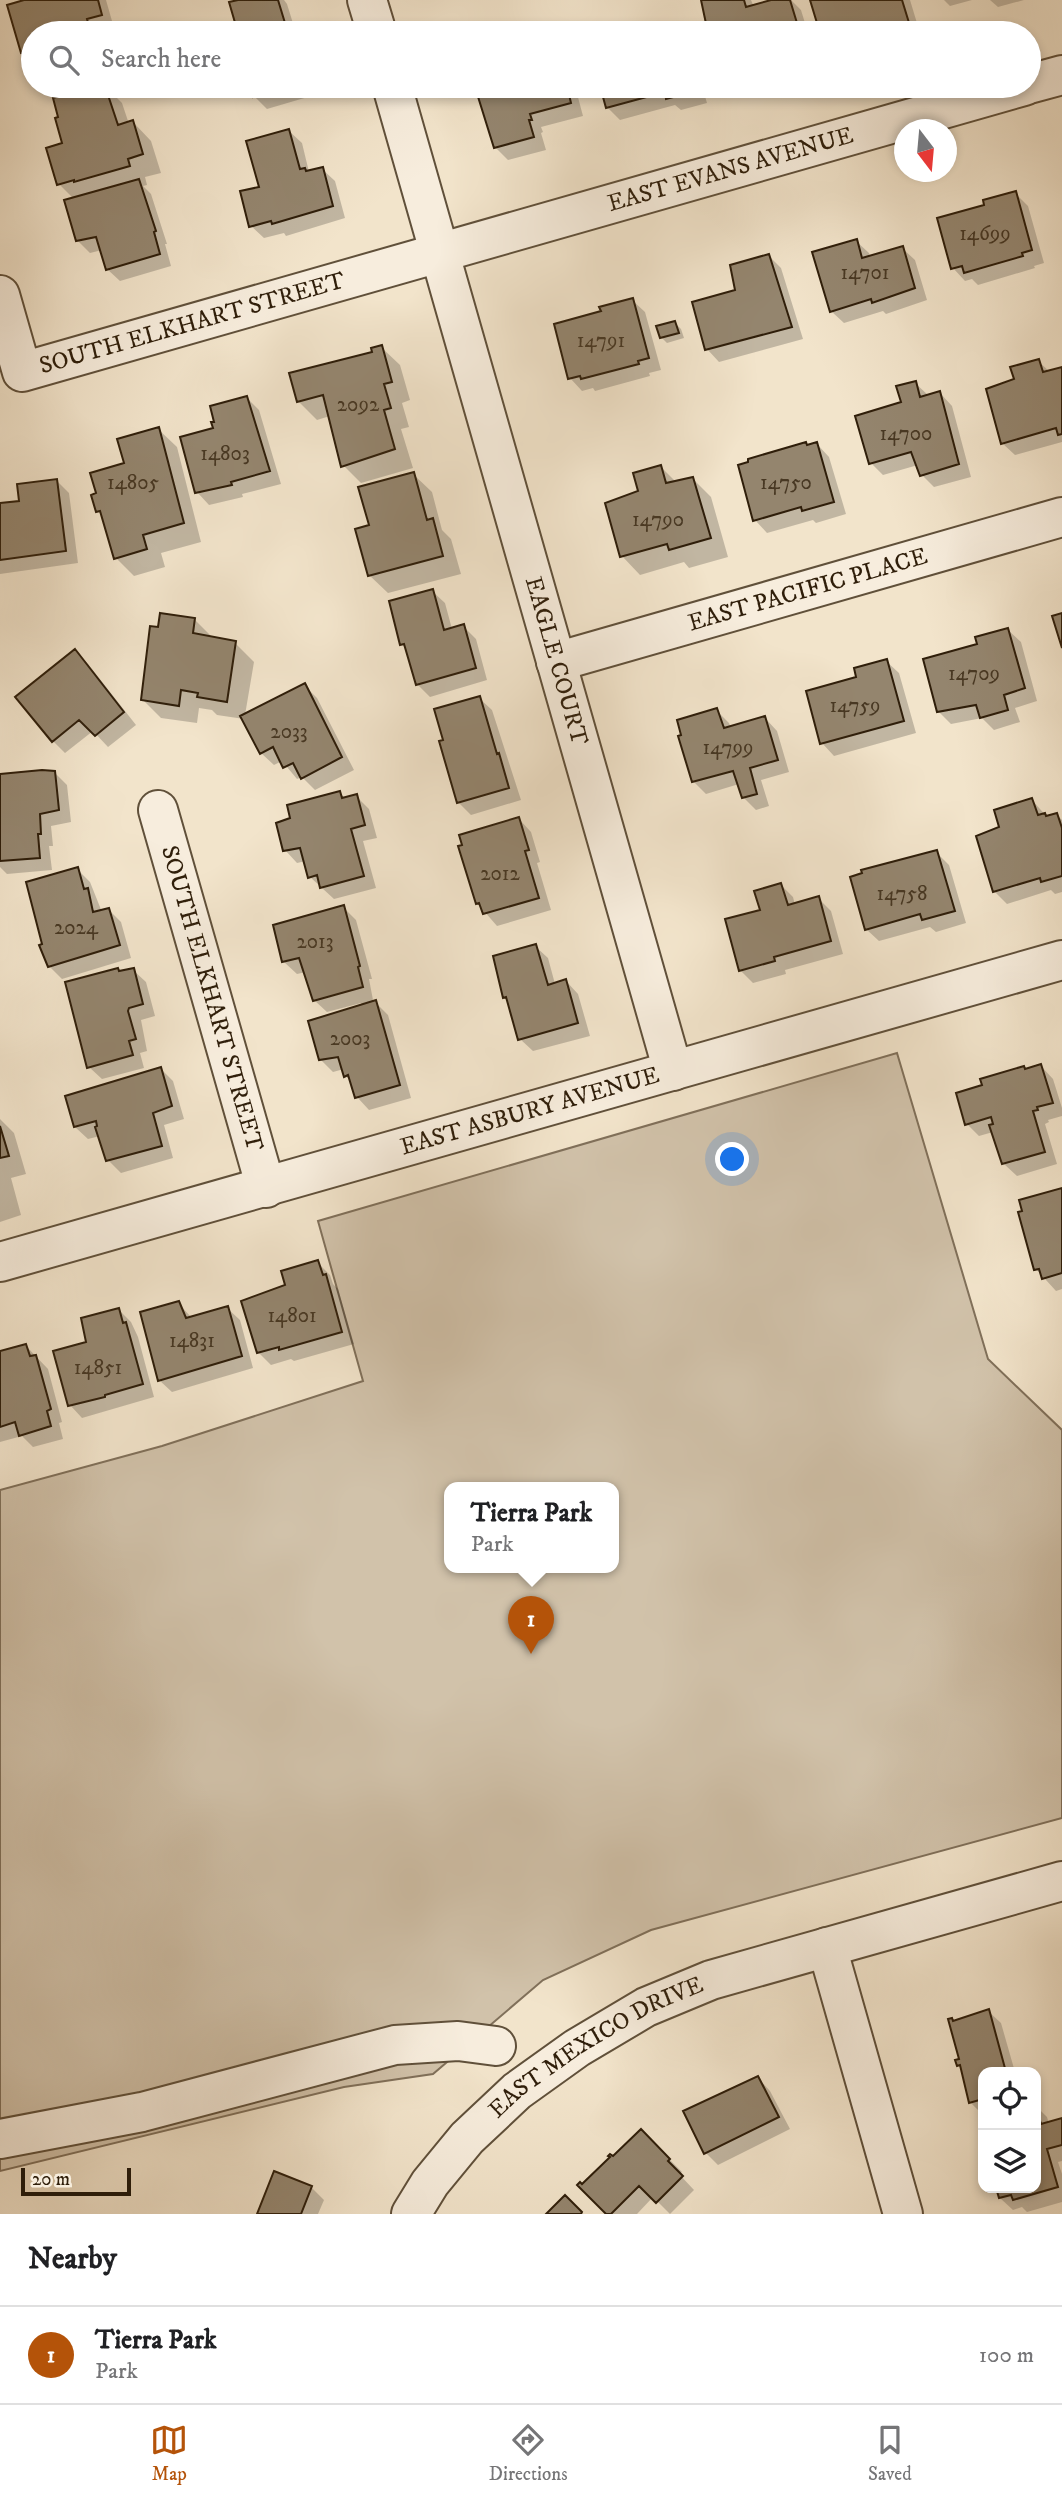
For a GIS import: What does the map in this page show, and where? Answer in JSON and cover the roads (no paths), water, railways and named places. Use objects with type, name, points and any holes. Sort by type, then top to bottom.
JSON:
[{"type":"street","points":[[367,0],[373,21]]},
{"type":"street","points":[[1041,81],[1062,75]]},
{"type":"street","name":"EAGLE COURT","points":[[395,98],[673,1071]]},
{"type":"street","name":"EAST EVANS AVENUE","points":[[439,253],[982,98]]},
{"type":"street","name":"SOUTH ELKHART STREET","points":[[0,295],[22,372],[439,253]]},
{"type":"street","name":"EAST PACIFIC PLACE","points":[[556,662],[1062,517]]},
{"type":"street","name":"SOUTH ELKHART STREET","points":[[158,810],[266,1188]]},
{"type":"street","name":"EAST ASBURY AVENUE","points":[[0,1262],[1062,961]]},
{"type":"street","name":"EAST MEXICO DRIVE","points":[[411,2214],[430,2183],[467,2138],[517,2091],[577,2048],[646,2007],[710,1980],[1062,1881]]},
{"type":"street","points":[[827,1947],[903,2214]]},
{"type":"street","points":[[0,2139],[142,2112],[395,2046],[458,2040],[496,2046]]},
{"type":"place","name":"Tierra Park","points":[[531,1654]]}]
